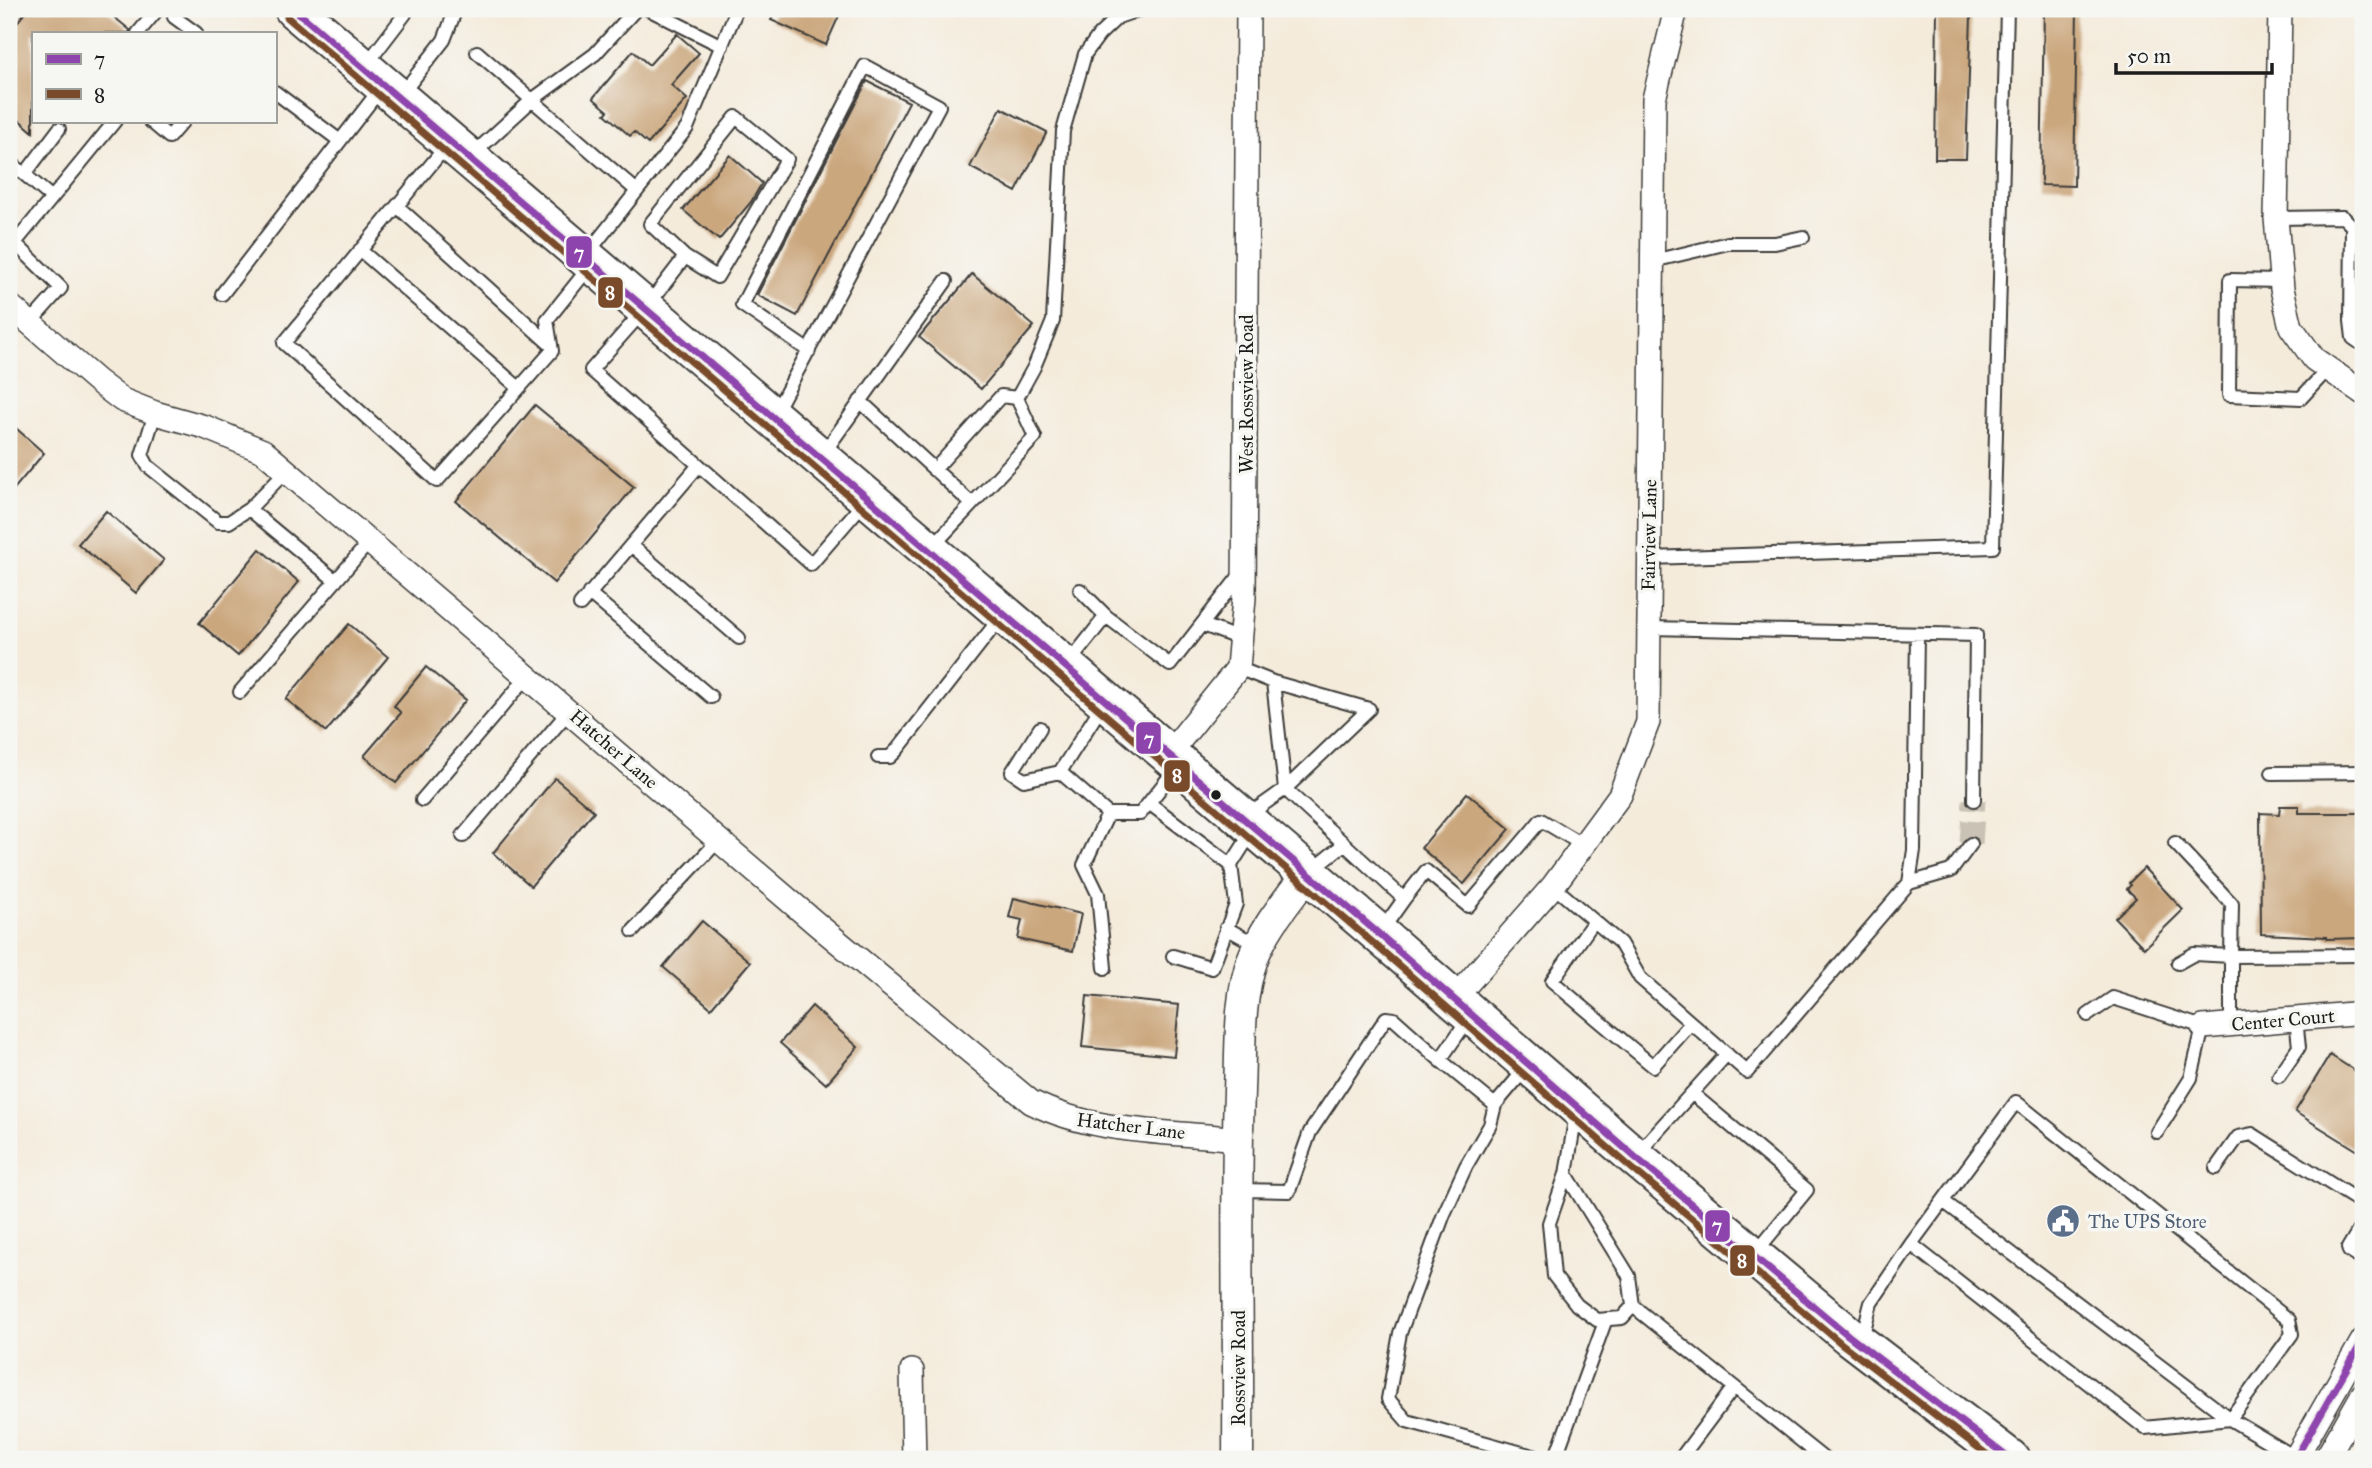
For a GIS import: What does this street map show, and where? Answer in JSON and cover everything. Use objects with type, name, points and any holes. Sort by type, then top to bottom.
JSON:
[{"type":"highway","points":[[294,9],[1308,873],[1752,1256],[1860,1345],[2010,1459]]},
{"type":"street","name":"West Rossview Road","points":[[1238,668],[1245,569],[1248,9]]},
{"type":"street","name":"Fairview Lane","points":[[1462,1007],[1620,795],[1648,722],[1654,99],[1676,9]]},
{"type":"street","points":[[2280,9],[2276,218],[2281,281],[2291,327],[2314,359],[2363,393]]},
{"type":"street","name":"Hatcher Lane","points":[[9,305],[122,400],[155,413],[205,427],[263,451],[819,926],[1031,1102],[1080,1122],[1238,1139]]},
{"type":"street","points":[[1174,760],[1238,668]]},
{"type":"street","name":"Rossview Road","points":[[1238,1459],[1238,1139],[1244,994],[1253,958],[1259,946],[1281,909],[1308,873]]},
{"type":"street","name":"Center Court","points":[[2203,1027],[2363,1013]]},
{"type":"street","points":[[2296,1459],[2363,1340]]},
{"type":"street","points":[[912,1371],[914,1459]]},
{"type":"street","points":[[2326,1459],[2363,1394]]},
{"type":"lane","points":[[139,32],[158,9]]},
{"type":"lane","points":[[222,294],[382,83],[406,9]]},
{"type":"lane","points":[[382,83],[444,40],[456,9]]},
{"type":"lane","points":[[636,9],[595,54],[459,149],[397,206],[284,343],[437,481],[552,351],[547,320],[637,191],[687,128],[737,9]]},
{"type":"lane","points":[[648,9],[722,46]]},
{"type":"lane","points":[[1017,398],[1034,368],[1053,321],[1063,131],[1085,54],[1099,35],[1118,17],[1141,9]]},
{"type":"lane","points":[[1649,558],[1993,547],[2007,9]]},
{"type":"lane","points":[[173,11],[191,32]]},
{"type":"lane","points":[[477,52],[637,191]]},
{"type":"lane","points":[[773,418],[939,106],[864,66],[742,305],[808,351]]},
{"type":"lane","points":[[276,94],[340,141]]},
{"type":"lane","points":[[736,117],[787,159],[718,277],[685,257],[650,223],[736,117]]},
{"type":"lane","points":[[30,323],[61,288],[15,243],[114,122]]},
{"type":"lane","points":[[151,122],[169,138],[182,122]]},
{"type":"lane","points":[[24,174],[59,130]]},
{"type":"lane","points":[[9,161],[52,198]]},
{"type":"lane","points":[[397,206],[551,345]]},
{"type":"lane","points":[[2276,218],[2343,217],[2352,226],[2351,321],[2353,338],[2363,345]]},
{"type":"lane","points":[[1653,261],[1728,243],[1775,243],[1803,237]]},
{"type":"lane","points":[[360,250],[519,388]]},
{"type":"lane","points":[[685,257],[645,309],[591,370],[811,564],[868,498]]},
{"type":"lane","points":[[2281,281],[2230,280],[2229,395],[2301,398],[2328,369]]},
{"type":"lane","points":[[820,458],[946,281]]},
{"type":"lane","points":[[934,470],[1001,396],[1017,398]]},
{"type":"lane","points":[[928,550],[1035,437],[1017,398]]},
{"type":"lane","points":[[860,401],[972,504]]},
{"type":"lane","points":[[155,413],[142,455],[148,466],[218,522],[229,522],[249,509],[287,470]]},
{"type":"lane","points":[[580,605],[699,465]]},
{"type":"lane","points":[[249,509],[336,581]]},
{"type":"lane","points":[[240,692],[370,541]]},
{"type":"lane","points":[[631,544],[739,638]]},
{"type":"lane","points":[[1080,590],[1106,616],[1170,665],[1245,569]]},
{"type":"lane","points":[[589,593],[711,697]]},
{"type":"lane","points":[[878,757],[890,757],[897,750],[1003,614]]},
{"type":"lane","points":[[1065,667],[1106,616]]},
{"type":"lane","points":[[1203,625],[1240,639]]},
{"type":"lane","points":[[1649,628],[1976,635],[1973,800]]},
{"type":"lane","points":[[1553,886],[1620,943],[1640,978],[1747,1072],[1909,883],[1914,850],[1917,634]]},
{"type":"lane","points":[[1173,956],[1212,968],[1236,904],[1231,866],[1249,824],[1369,709],[1273,682],[1238,668]]},
{"type":"lane","points":[[422,800],[528,676]]},
{"type":"lane","points":[[1273,682],[1284,789],[1404,899]]},
{"type":"lane","points":[[1040,728],[1012,772],[1024,780],[1060,772],[1105,701]]},
{"type":"lane","points":[[463,836],[569,711]]},
{"type":"lane","points":[[1060,772],[1108,814],[1140,814],[1174,760]]},
{"type":"lane","points":[[2272,773],[2363,772]]},
{"type":"lane","points":[[1149,803],[1231,866]]},
{"type":"lane","points":[[1105,968],[1098,894],[1084,865],[1108,814]]},
{"type":"lane","points":[[1379,934],[1426,871],[1468,906],[1541,820],[1583,845]]},
{"type":"lane","points":[[634,931],[719,840]]},
{"type":"lane","points":[[1308,873],[1344,844]]},
{"type":"lane","points":[[1909,883],[1951,871],[1971,844]]},
{"type":"lane","points":[[2175,844],[2232,904],[2231,1025]]},
{"type":"lane","points":[[1594,921],[1552,981],[1653,1066],[1691,1023]]},
{"type":"lane","points":[[1226,928],[1259,946]]},
{"type":"lane","points":[[2178,963],[2194,954],[2363,955]]},
{"type":"lane","points":[[2088,1015],[2113,998],[2203,1027],[2191,1078],[2157,1132]]},
{"type":"lane","points":[[1440,1059],[1462,1007]]},
{"type":"lane","points":[[1238,1190],[1289,1191],[1310,1132],[1386,1018],[1394,1019],[1495,1105]]},
{"type":"lane","points":[[2279,1076],[2299,1047],[2296,1019]]},
{"type":"lane","points":[[1635,1157],[1727,1054]]},
{"type":"lane","points":[[1529,1065],[1495,1105],[1490,1125],[1466,1166],[1444,1214],[1400,1333],[1388,1399],[1407,1421],[1544,1459]]},
{"type":"lane","points":[[1693,1094],[1807,1189],[1752,1256]]},
{"type":"lane","points":[[1860,1345],[1871,1303],[1911,1244],[2016,1102],[2289,1320],[2292,1334],[2230,1419],[2145,1428],[1911,1244]]},
{"type":"lane","points":[[1577,1107],[1566,1174],[1549,1223],[1554,1276],[1577,1305],[1597,1320],[1622,1318],[1633,1306]]},
{"type":"lane","points":[[2216,1168],[2238,1137],[2252,1134],[2363,1205]]},
{"type":"lane","points":[[1566,1174],[1629,1276],[1633,1306],[1824,1459]]},
{"type":"lane","points":[[1943,1200],[2230,1419],[2296,1459]]},
{"type":"lane","points":[[2363,1223],[2348,1248],[2363,1260]]},
{"type":"lane","points":[[1555,1459],[1606,1319]]},
{"type":"lane","points":[[1680,1459],[1734,1387]]},
{"type":"building","points":[[28,9],[104,9],[130,30],[32,32],[33,132],[9,111],[9,32]]},
{"type":"building","points":[[777,9],[842,9],[826,45],[771,20]]},
{"type":"building","points":[[2044,9],[2077,9],[2074,186],[2042,185],[2041,180]]},
{"type":"building","points":[[1937,10],[1969,11],[1971,16],[1966,159],[1935,159]]},
{"type":"building","points":[[677,34],[699,53],[671,85],[687,99],[648,144],[634,132],[630,136],[605,114],[608,111],[593,98],[633,51],[649,65]]},
{"type":"building","points":[[867,81],[909,102],[797,316],[757,295]]},
{"type":"building","points":[[1001,108],[1047,132],[1016,192],[970,167]]},
{"type":"building","points":[[730,155],[762,183],[751,202],[719,240],[683,210]]},
{"type":"building","points":[[972,274],[1034,326],[981,389],[919,337]]},
{"type":"building","points":[[535,405],[634,487],[554,583],[456,501]]},
{"type":"building","points":[[9,422],[44,453],[9,495]]},
{"type":"building","points":[[106,511],[164,560],[136,593],[78,544]]},
{"type":"building","points":[[260,549],[299,582],[238,656],[199,623]]},
{"type":"building","points":[[349,624],[388,657],[326,732],[286,699]]},
{"type":"building","points":[[426,667],[466,700],[396,783],[364,756],[401,713],[394,706]]},
{"type":"building","points":[[555,778],[594,811],[531,886],[493,853]]},
{"type":"building","points":[[1467,793],[1510,829],[1464,884],[1421,848]]},
{"type":"building","points":[[2280,806],[2299,806],[2299,813],[2363,813],[2363,938],[2327,939],[2261,934],[2260,813],[2279,814]]},
{"type":"building","points":[[2144,868],[2183,910],[2144,948],[2115,918],[2136,898],[2127,889],[2131,885],[2129,883]]},
{"type":"building","points":[[1014,898],[1081,914],[1073,951],[1018,939],[1022,920],[1009,917]]},
{"type":"building","points":[[702,921],[750,962],[711,1008],[663,967]]},
{"type":"building","points":[[1087,996],[1179,1005],[1174,1056],[1082,1047]]},
{"type":"building","points":[[812,1006],[858,1047],[826,1084],[780,1043]]},
{"type":"building","points":[[2330,1055],[2363,1076],[2363,1154],[2295,1112]]},
{"type":"tunnel","points":[[1971,844],[1974,800]]},
{"type":"transit line","name":"7","points":[[294,9],[1379,934],[1635,1157],[1849,1336],[2010,1459]]},
{"type":"transit line","name":"8","points":[[287,17],[1372,942],[1628,1165],[1842,1344],[1993,1459]]},
{"type":"transit line","name":"7","points":[[2295,1459],[2363,1340]]},
{"type":"place","name":"The UPS Store","points":[[2063,1221]]}]
